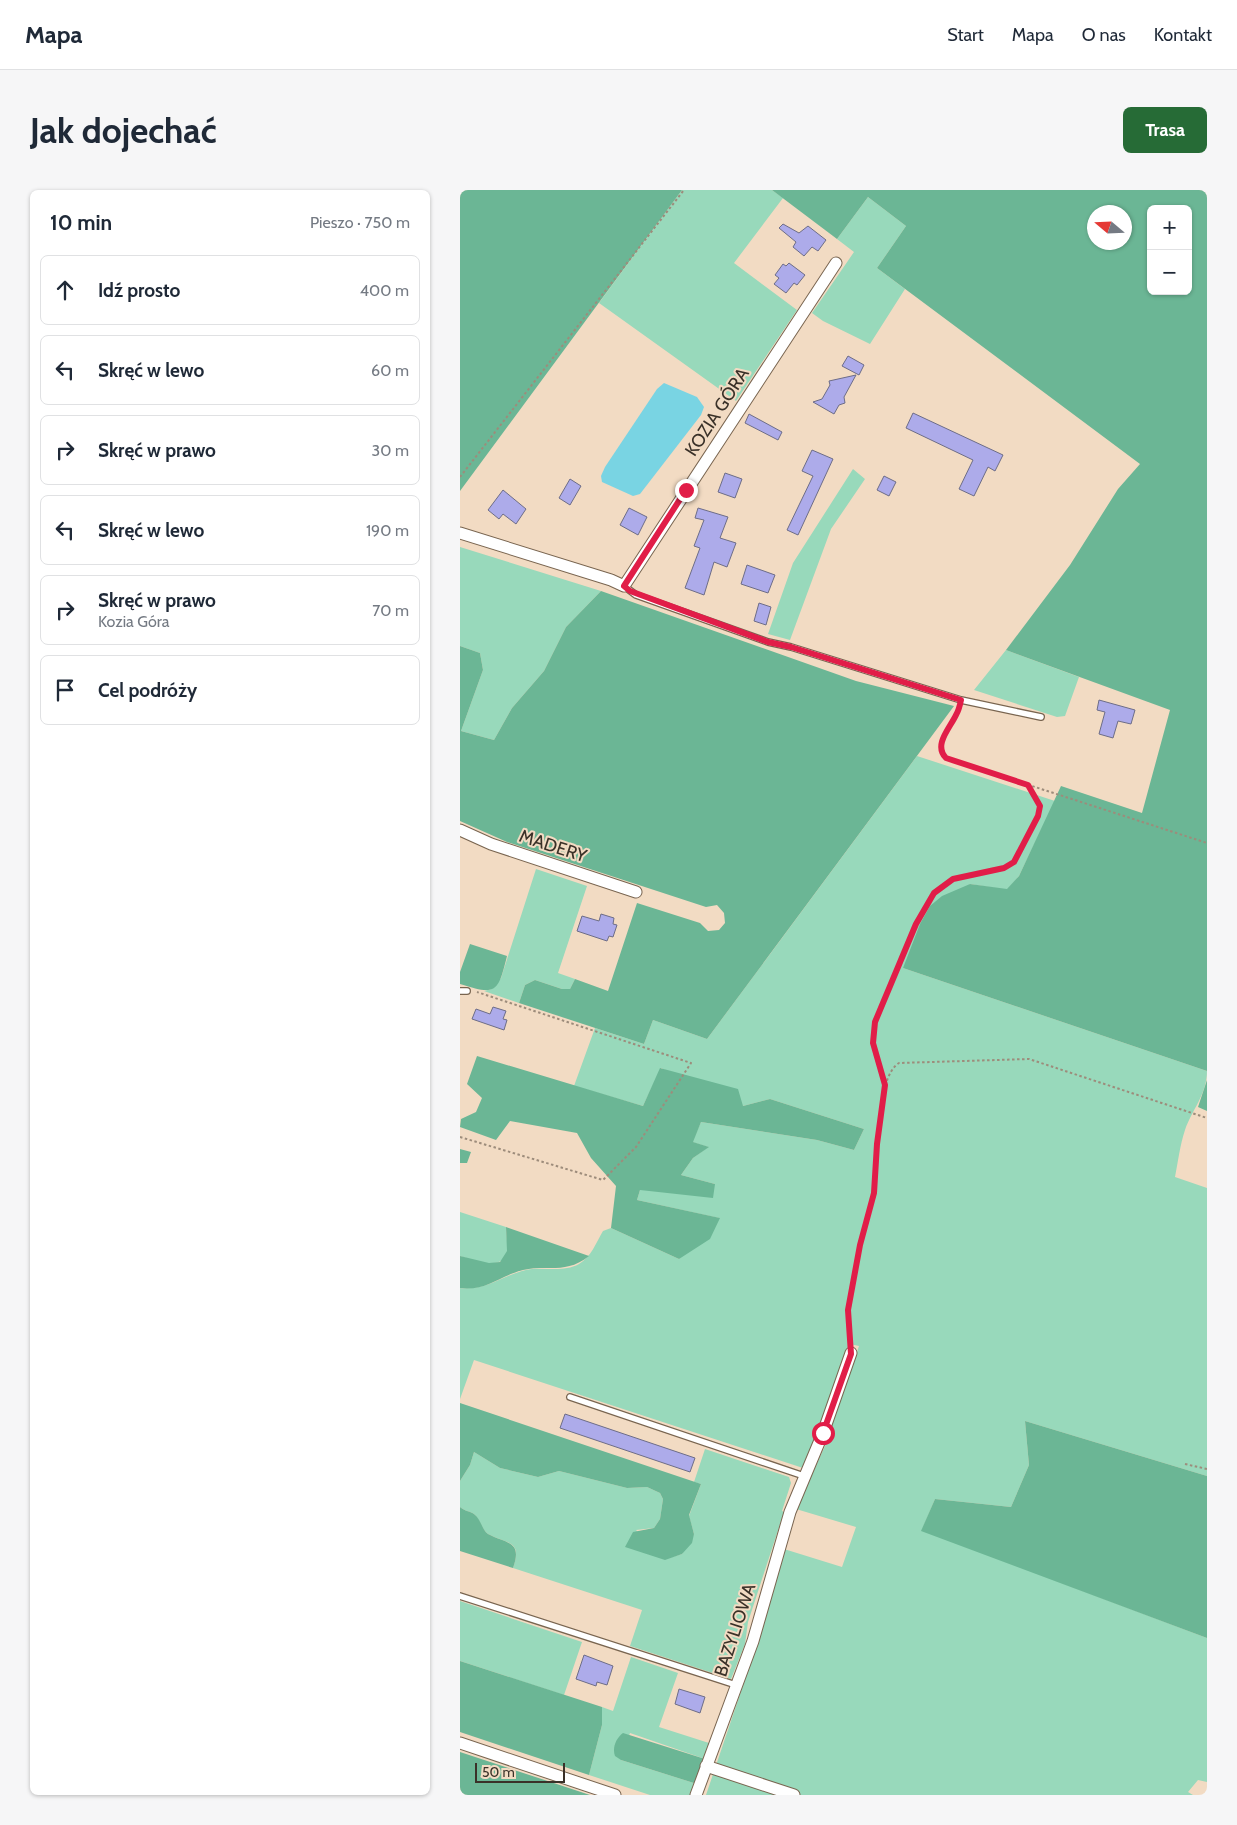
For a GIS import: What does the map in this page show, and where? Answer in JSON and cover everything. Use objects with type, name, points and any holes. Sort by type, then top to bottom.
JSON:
[{"type":"street","name":"KOZIA GÓRA","points":[[624,586],[836,263]]},
{"type":"street","points":[[460,533],[611,580],[624,586]]},
{"type":"street","name":"MADERY","points":[[460,830],[491,844],[636,892]]},
{"type":"street","name":"BAZYLIOWA","points":[[696,1795],[753,1640],[773,1568],[804,1476],[823,1433],[851,1354]]},
{"type":"street","points":[[460,1743],[615,1795]]},
{"type":"street","points":[[706,1766],[794,1795]]},
{"type":"lane","points":[[624,586],[636,595],[768,642],[791,647],[961,700],[1041,717]]},
{"type":"lane","points":[[570,1396],[804,1476]]},
{"type":"lane","points":[[460,1596],[736,1684]]},
{"type":"path","points":[[460,477],[684,190]]},
{"type":"path","points":[[961,700],[957,714],[941,745],[942,753],[946,758],[1207,843]]},
{"type":"path","points":[[885,1085],[873,1043],[875,1022],[916,924],[927,904],[942,886],[953,879],[1004,868],[1014,862],[1038,816],[1040,806],[1028,785]]},
{"type":"path","points":[[460,1137],[603,1180],[636,1147],[691,1063],[463,991]]},
{"type":"path","points":[[851,1354],[848,1310],[860,1245],[874,1193],[877,1144],[885,1085],[893,1067],[899,1063],[1029,1059],[1207,1118]]},
{"type":"path","points":[[1185,1464],[1207,1470]]},
{"type":"green space","points":[[460,190],[682,190],[460,491]]},
{"type":"green space","points":[[682,190],[772,190],[783,198],[734,263],[797,310],[736,401],[599,303]]},
{"type":"green space","points":[[772,190],[1207,190],[1207,1071],[903,968],[920,924],[930,906],[942,896],[970,884],[1007,889],[1019,876],[1061,786],[1142,813],[1170,710],[1006,650],[1070,565],[1118,489],[1140,464],[877,268],[906,226],[868,197],[837,239]]},
{"type":"green space","points":[[868,197],[906,226],[877,268],[905,289],[870,344],[823,321],[812,313],[854,252],[837,239]]},
{"type":"green space","points":[[853,469],[865,479],[831,529],[790,640],[768,634],[793,563]]},
{"type":"green space","points":[[460,547],[601,591],[566,627],[544,671],[512,708],[494,740],[461,731],[483,670],[480,653],[460,646]]},
{"type":"green space","points":[[601,591],[856,681],[954,706],[707,1039],[653,1020],[644,1044],[519,1003],[525,985],[535,980],[562,989],[570,989],[575,979],[608,991],[637,903],[700,923],[708,931],[719,930],[725,923],[724,913],[717,905],[706,907],[507,842],[460,821],[460,646],[480,653],[483,670],[461,731],[494,740],[512,708],[544,671],[566,627]]},
{"type":"green space","points":[[1006,650],[1079,677],[1065,716],[1057,717],[974,690]]},
{"type":"green space","points":[[917,756],[1055,801],[1019,876],[1007,890],[970,884],[903,968],[1207,1071],[1205,1087],[1183,1136],[1175,1177],[1207,1188],[1207,1476],[1025,1421],[1029,1465],[1011,1507],[935,1499],[922,1530],[1207,1638],[1207,1782],[1198,1780],[1188,1792],[1193,1795],[706,1795],[761,1632],[784,1549],[842,1567],[856,1527],[796,1509],[825,1446],[859,1346],[850,1344],[827,1412],[803,1468],[474,1360],[460,1399],[460,1288],[478,1287],[529,1269],[572,1267],[587,1258],[603,1231],[611,1228],[679,1259],[719,1218],[637,1200],[640,1190],[715,1184],[681,1175],[693,1158],[708,1147],[692,1142],[701,1122],[817,1140],[854,1150],[864,1129],[770,1099],[743,1106],[661,1068],[643,1106],[574,1086],[595,1028],[644,1044],[653,1020],[707,1039]]},
{"type":"green space","points":[[536,869],[587,886],[558,973],[575,979],[570,989],[562,989],[535,980],[525,985],[519,1003],[484,991],[491,989],[501,978]]},
{"type":"green space","points":[[470,944],[507,956],[501,977],[494,988],[482,990],[460,984],[460,972]]},
{"type":"green space","points":[[477,1056],[643,1106],[660,1068],[738,1089],[743,1106],[770,1099],[864,1129],[854,1150],[817,1140],[701,1122],[693,1142],[709,1147],[693,1158],[681,1175],[715,1184],[713,1198],[640,1190],[637,1200],[720,1218],[710,1239],[679,1259],[611,1228],[616,1186],[591,1158],[577,1133],[510,1121],[496,1140],[460,1127],[461,1119],[476,1112],[482,1098],[467,1084]]},
{"type":"green space","points":[[1207,1080],[1207,1111],[1198,1107]]},
{"type":"green space","points":[[460,1149],[471,1152],[467,1163],[460,1163]]},
{"type":"green space","points":[[460,1212],[506,1227],[507,1252],[500,1262],[486,1263],[460,1256]]},
{"type":"green space","points":[[506,1227],[589,1256],[580,1262],[564,1267],[532,1268],[478,1287],[460,1288],[460,1256],[489,1263],[500,1262],[507,1251]]},
{"type":"green space","points":[[460,1403],[701,1484],[689,1515],[694,1534],[692,1543],[682,1554],[665,1560],[625,1547],[633,1532],[654,1528],[660,1519],[663,1499],[660,1493],[647,1487],[627,1488],[559,1471],[538,1477],[500,1468],[474,1452],[470,1465],[460,1481]]},
{"type":"green space","points":[[1025,1421],[1207,1476],[1207,1638],[921,1531],[935,1499],[1011,1507],[1029,1465]]},
{"type":"green space","points":[[705,1449],[789,1477],[791,1483],[782,1511],[784,1512],[748,1622],[745,1644],[731,1679],[630,1646],[642,1610],[513,1568],[516,1552],[511,1544],[488,1534],[474,1514],[460,1507],[460,1481],[470,1465],[474,1452],[500,1468],[538,1477],[559,1471],[627,1488],[647,1487],[660,1493],[663,1499],[660,1519],[654,1528],[636,1530],[665,1559],[682,1554],[694,1534],[689,1516],[701,1484],[694,1482]]},
{"type":"green space","points":[[460,1507],[476,1516],[488,1534],[511,1544],[516,1552],[513,1568],[460,1551]]},
{"type":"green space","points":[[460,1601],[582,1642],[564,1695],[460,1661]]},
{"type":"green space","points":[[631,1657],[678,1673],[659,1727],[709,1743],[705,1759],[630,1733],[621,1760],[697,1784],[691,1795],[650,1795],[589,1775],[602,1725],[602,1707],[613,1711]]},
{"type":"green space","points":[[460,1661],[602,1707],[602,1725],[589,1775],[460,1732]]},
{"type":"green space","points":[[623,1733],[705,1759],[697,1784],[621,1760],[615,1756],[615,1743]]},
{"type":"green space","points":[[460,1752],[590,1795],[460,1795]]},
{"type":"water","points":[[664,383],[697,397],[704,407],[701,415],[640,494],[633,496],[602,482],[601,476],[605,467],[657,389]]},
{"type":"building","points":[[783,224],[799,233],[808,226],[826,240],[818,251],[812,247],[804,256],[793,247],[796,242],[779,228]]},
{"type":"building","points":[[789,263],[805,275],[797,285],[794,283],[786,293],[774,284],[779,278],[775,275],[783,264],[786,266]]},
{"type":"building","points":[[848,356],[864,365],[859,375],[842,366]]},
{"type":"building","points":[[856,375],[844,397],[845,403],[839,405],[834,414],[813,402],[822,399],[830,385],[829,381]]},
{"type":"building","points":[[913,413],[1003,455],[995,471],[988,467],[974,496],[959,489],[973,460],[906,428]]},
{"type":"building","points":[[749,414],[782,432],[778,440],[745,423]]},
{"type":"building","points":[[812,450],[833,459],[798,535],[787,530],[813,476],[802,471]]},
{"type":"building","points":[[725,473],[742,479],[735,498],[718,492]]},
{"type":"building","points":[[884,476],[896,482],[889,496],[877,490]]},
{"type":"building","points":[[570,479],[581,486],[570,505],[559,498]]},
{"type":"building","points":[[503,490],[526,509],[516,524],[503,514],[499,519],[488,510]]},
{"type":"building","points":[[629,508],[647,517],[638,535],[620,525]]},
{"type":"building","points":[[698,508],[728,517],[720,538],[736,543],[727,567],[714,562],[704,595],[685,588],[700,548],[694,546],[704,520],[695,518]]},
{"type":"building","points":[[747,565],[775,575],[768,593],[741,584]]},
{"type":"building","points":[[759,603],[771,607],[766,625],[754,621]]},
{"type":"building","points":[[1099,700],[1135,710],[1131,724],[1118,721],[1113,738],[1099,734],[1105,712],[1097,710]]},
{"type":"building","points":[[601,914],[614,918],[613,924],[617,925],[613,937],[609,936],[607,941],[577,931],[582,916],[599,921]]},
{"type":"building","points":[[493,1007],[506,1011],[503,1019],[507,1020],[504,1030],[472,1019],[476,1009],[490,1014]]},
{"type":"building","points":[[565,1414],[695,1458],[690,1472],[560,1428]]},
{"type":"building","points":[[584,1655],[613,1666],[607,1685],[597,1682],[596,1686],[576,1679]]},
{"type":"building","points":[[679,1689],[705,1697],[700,1713],[675,1704]]},
{"type":"route","points":[[686,490],[624,586],[636,595],[768,642],[791,647],[961,700],[957,714],[941,745],[942,753],[946,758],[1028,785],[1040,806],[1038,816],[1031,831],[1014,862],[1008,867],[953,879],[934,893],[916,924],[875,1022],[873,1043],[875,1056],[885,1085],[877,1144],[874,1193],[860,1245],[848,1310],[851,1354],[823,1433]]}]
